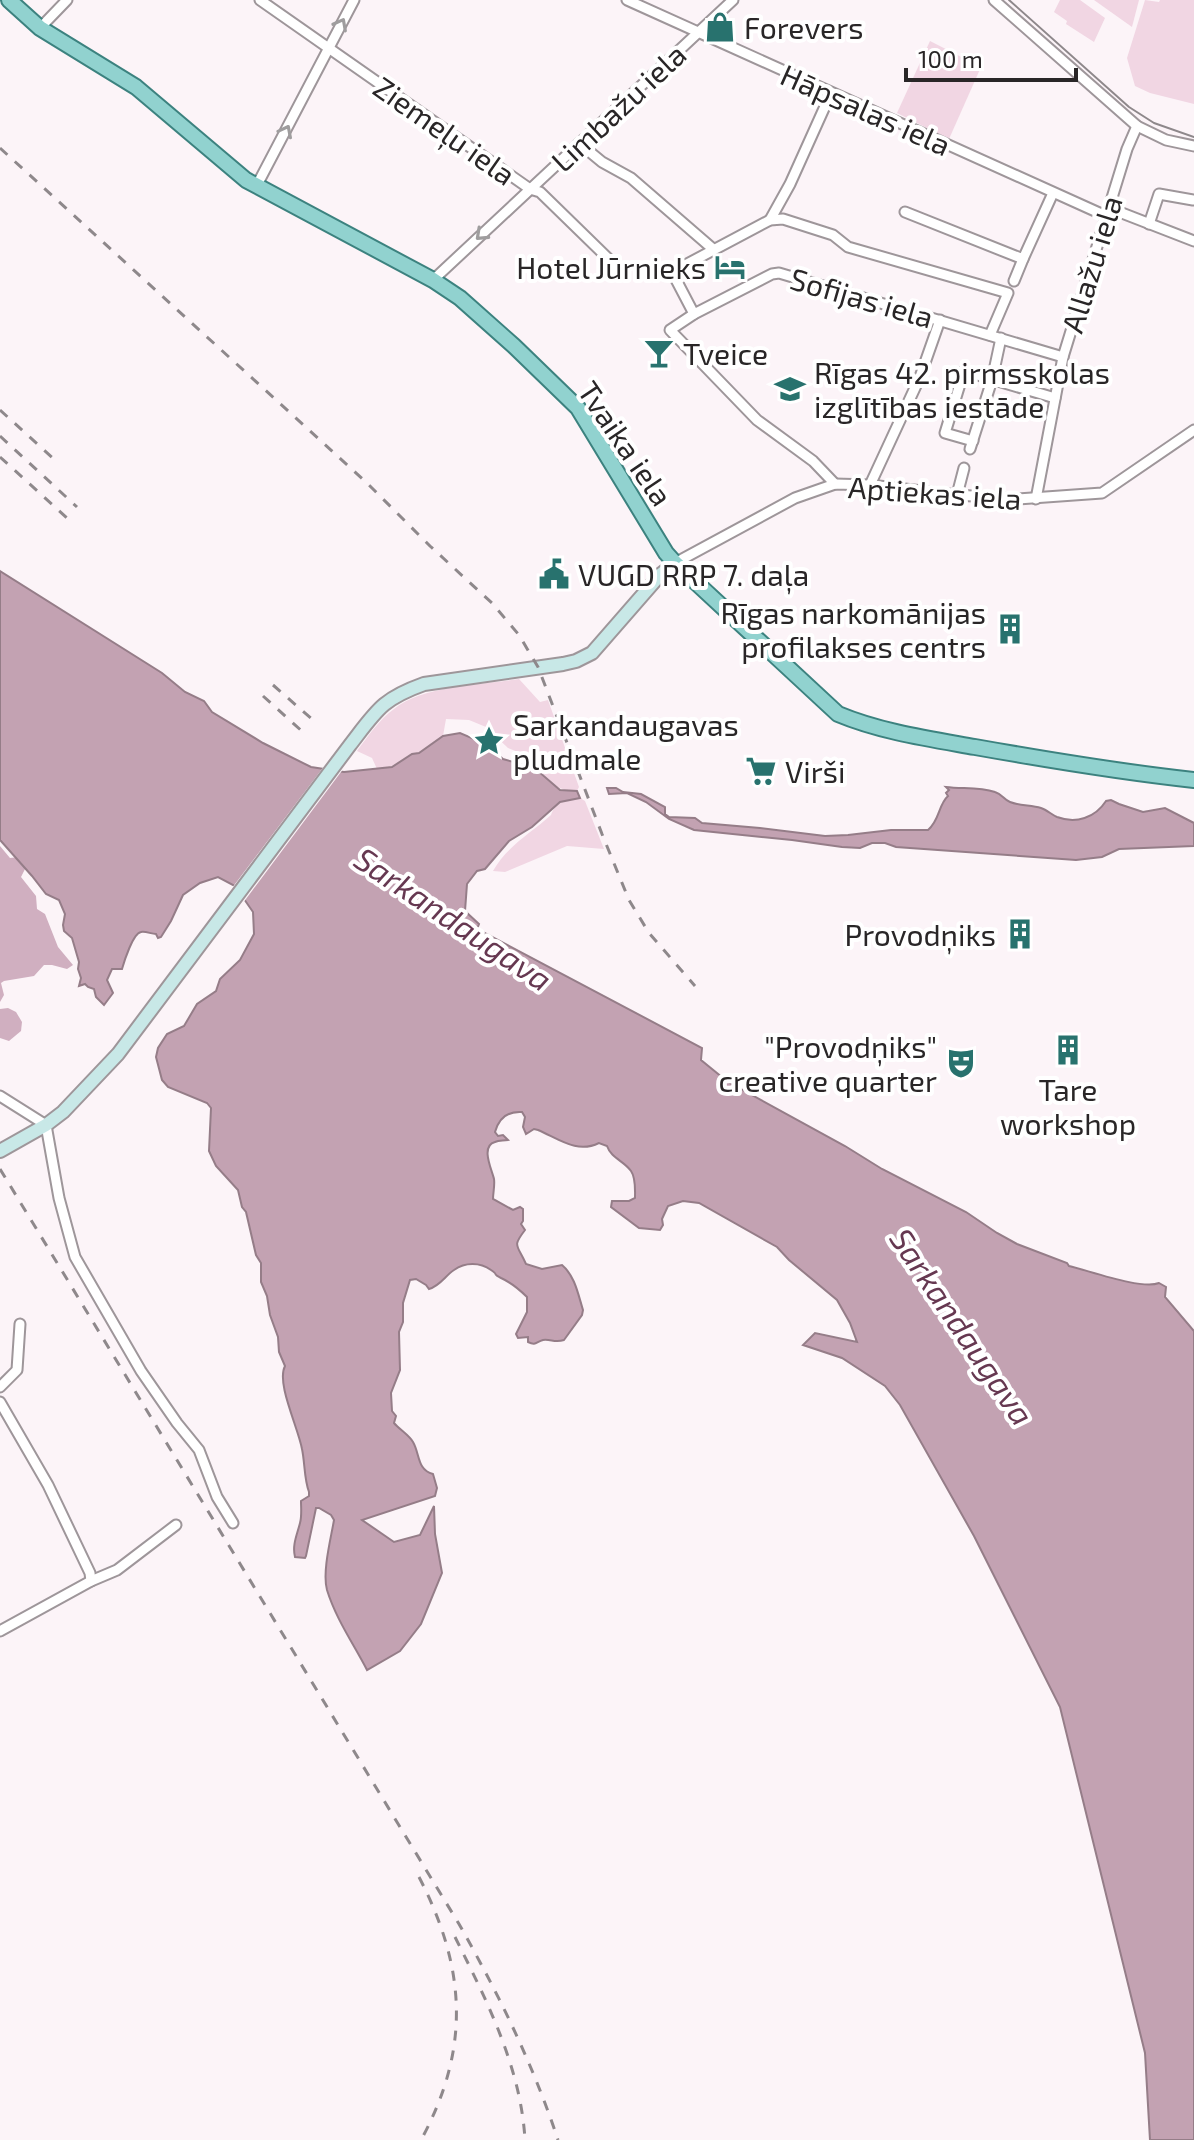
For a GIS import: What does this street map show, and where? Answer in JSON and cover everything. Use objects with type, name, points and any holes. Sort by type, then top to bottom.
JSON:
[{"type":"main road","name":"Tvaika iela","points":[[9,0],[40,28],[136,87],[256,187],[433,280],[460,298],[578,408],[675,563],[838,714],[910,734],[1057,762],[1194,780]]},
{"type":"street","points":[[40,28],[67,0]]},
{"type":"street","name":"Ziemeļu iela","points":[[260,0],[530,189],[540,192],[621,271]]},
{"type":"street","points":[[256,187],[354,0]]},
{"type":"street","name":"Hāpsalas iela","points":[[627,0],[1053,193],[1194,241]]},
{"type":"street","name":"Limbažu iela","points":[[433,280],[733,0]]},
{"type":"street","points":[[994,0],[1137,126],[1166,140],[1194,146]]},
{"type":"street","points":[[770,220],[790,184],[831,93]]},
{"type":"street","name":"Allažu iela","points":[[1036,499],[1063,357],[1128,145],[1137,126]]},
{"type":"street","points":[[579,143],[602,162],[631,178],[713,249]]},
{"type":"street","points":[[1014,281],[1053,193]]},
{"type":"street","points":[[1149,224],[1159,194],[1193,200]]},
{"type":"street","points":[[905,212],[1023,259]]},
{"type":"street","points":[[694,314],[672,272],[770,220],[783,219],[833,235],[848,247],[1008,293],[990,335]]},
{"type":"street","name":"Sofijas iela","points":[[835,484],[813,461],[757,420],[670,330],[694,314],[779,273],[1063,357]]},
{"type":"street","points":[[870,485],[920,377],[940,320]]},
{"type":"street","points":[[1001,338],[992,380],[972,445],[945,433],[964,371],[992,380],[1055,398]]},
{"type":"street","name":"Aptiekas iela","points":[[675,563],[795,498],[835,484],[1036,499],[1102,493],[1194,430]]},
{"type":"street","points":[[957,495],[964,468]]},
{"type":"street","points":[[0,1151],[63,1112],[118,1054],[377,710],[407,690],[437,681],[563,664],[584,658],[601,643],[660,575],[675,563]]},
{"type":"street","points":[[0,1096],[46,1125],[59,1198],[75,1257],[141,1371],[199,1450],[217,1497],[233,1523]]},
{"type":"street","points":[[0,1387],[17,1370],[20,1324]]},
{"type":"street","points":[[0,1402],[48,1485],[91,1581]]},
{"type":"street","points":[[0,1631],[117,1570],[176,1525]]},
{"type":"shaded area","points":[[1060,0],[1080,0],[1105,18],[1094,42],[1054,12]]},
{"type":"shaded area","points":[[1094,0],[1139,0],[1132,27]]},
{"type":"shaded area","points":[[1145,0],[1194,0],[1194,104],[1135,86],[1127,58]]},
{"type":"shaded area","points":[[930,41],[981,67],[949,139],[897,113]]},
{"type":"shaded area","points":[[519,679],[540,702],[548,700],[579,787],[577,791],[554,785],[524,765],[525,755],[508,748],[486,727],[469,720],[446,719],[443,736],[392,767],[377,769],[372,758],[357,751],[383,718],[406,701],[437,691]]},
{"type":"shaded area","points":[[580,798],[585,801],[604,849],[567,846],[505,872],[493,871],[505,854],[551,815],[559,804]]},
{"type":"shaded area","points":[[0,846],[10,858],[19,857],[27,865],[21,877],[36,896],[37,909],[45,914],[58,947],[73,965],[67,969],[44,965],[34,976],[4,981],[1,983],[4,995],[0,1002]]},
{"type":"shaded area","points":[[8,1008],[16,1012],[22,1022],[21,1031],[9,1041],[0,1038],[0,1009]]},
{"type":"water","name":"Sarkandaugava","points":[[0,571],[162,673],[185,692],[204,701],[212,712],[311,767],[344,772],[392,767],[443,736],[460,733],[486,744],[503,759],[538,771],[560,790],[577,791],[580,798],[560,802],[532,827],[509,841],[467,884],[465,911],[479,924],[477,929],[702,1048],[701,1060],[728,1082],[882,1169],[966,1212],[1017,1244],[1069,1266],[1129,1282],[1159,1283],[1166,1287],[1165,1297],[1194,1331],[1194,2140],[1150,2140],[1145,2053],[1060,1707],[974,1536],[900,1405],[885,1386],[842,1358],[803,1345],[815,1333],[857,1342],[837,1300],[777,1247],[699,1203],[683,1201],[668,1206],[660,1230],[639,1228],[611,1207],[612,1201],[635,1198],[635,1184],[631,1171],[611,1154],[607,1146],[599,1143],[576,1146],[534,1129],[526,1134],[522,1112],[508,1114],[502,1119],[495,1132],[508,1140],[495,1142],[488,1148],[494,1181],[493,1199],[513,1210],[523,1209],[521,1224],[525,1230],[517,1246],[526,1264],[542,1269],[562,1265],[576,1286],[582,1315],[564,1340],[543,1340],[533,1344],[528,1342],[528,1337],[518,1338],[516,1334],[527,1312],[527,1297],[487,1267],[468,1264],[458,1267],[429,1289],[416,1279],[410,1280],[399,1332],[400,1370],[391,1393],[392,1411],[396,1416],[394,1423],[413,1442],[421,1465],[433,1474],[437,1488],[435,1496],[362,1520],[394,1542],[420,1535],[434,1506],[442,1573],[421,1624],[400,1651],[367,1670],[327,1590],[326,1565],[334,1520],[331,1515],[316,1508],[306,1556],[295,1557],[301,1501],[309,1496],[302,1449],[285,1394],[285,1366],[261,1282],[261,1263],[256,1255],[246,1212],[238,1190],[216,1166],[209,1151],[211,1108],[207,1103],[168,1087],[162,1080],[156,1057],[167,1034],[184,1026],[197,1004],[216,991],[220,979],[240,960],[254,934],[253,912],[235,886],[218,877],[200,883],[183,895],[161,937],[143,932],[135,937],[122,969],[112,969],[107,980],[113,993],[104,1005],[96,997],[94,989],[85,984],[79,986],[79,962],[72,938],[64,931],[65,914],[59,900],[46,894],[0,840]]},
{"type":"water","points":[[946,787],[995,792],[1010,802],[1041,808],[1057,817],[1071,820],[1091,815],[1111,800],[1143,812],[1165,808],[1194,823],[1194,846],[1119,849],[1102,857],[1076,860],[896,847],[885,843],[872,843],[860,848],[842,847],[694,830],[669,819],[627,793],[609,794],[607,788],[641,794],[665,807],[665,814],[669,817],[825,836],[928,830],[948,796]]},
{"type":"pier","points":[[325,765],[344,768],[243,903],[232,888]]},
{"type":"tram line","points":[[1009,0],[1129,107],[1154,123],[1194,137]]},
{"type":"railway","points":[[0,148],[367,483],[492,603],[519,635],[538,667],[629,900],[649,933],[695,986]]},
{"type":"railway","points":[[0,410],[57,462]]},
{"type":"railway","points":[[0,436],[77,507]]},
{"type":"railway","points":[[0,457],[67,518]]},
{"type":"railway","points":[[273,685],[313,720]]},
{"type":"railway","points":[[263,696],[304,733]]},
{"type":"railway","points":[[0,1169],[459,1924],[514,2029],[558,2140]]},
{"type":"railway","points":[[419,1877],[446,1944],[456,2008],[455,2040],[448,2073],[421,2140]]},
{"type":"railway","points":[[455,1937],[510,2061],[525,2140]]},
{"type":"place","name":"Forevers","points":[[720,27]]},
{"type":"place","name":"Hotel Jūrnieks","points":[[730,267]]},
{"type":"place","name":"Tveice","points":[[659,353]]},
{"type":"place","name":"Rīgas 42. pirmsskolas izglītības iestāde","points":[[790,389]]},
{"type":"place","name":"VUGD RRP 7. daļa","points":[[554,574]]},
{"type":"place","name":"Rīgas narkomānijas profilakses centrs","points":[[1010,629]]},
{"type":"place","name":"Sarkandaugavas pludmale","points":[[489,741]]},
{"type":"place","name":"Virši","points":[[761,771]]},
{"type":"place","name":"Provodņiks","points":[[1020,934]]},
{"type":"place","name":"Tare workshop","points":[[1068,1050]]},
{"type":"place","name":"\"Provodņiks\" creative quarter","points":[[961,1063]]}]
